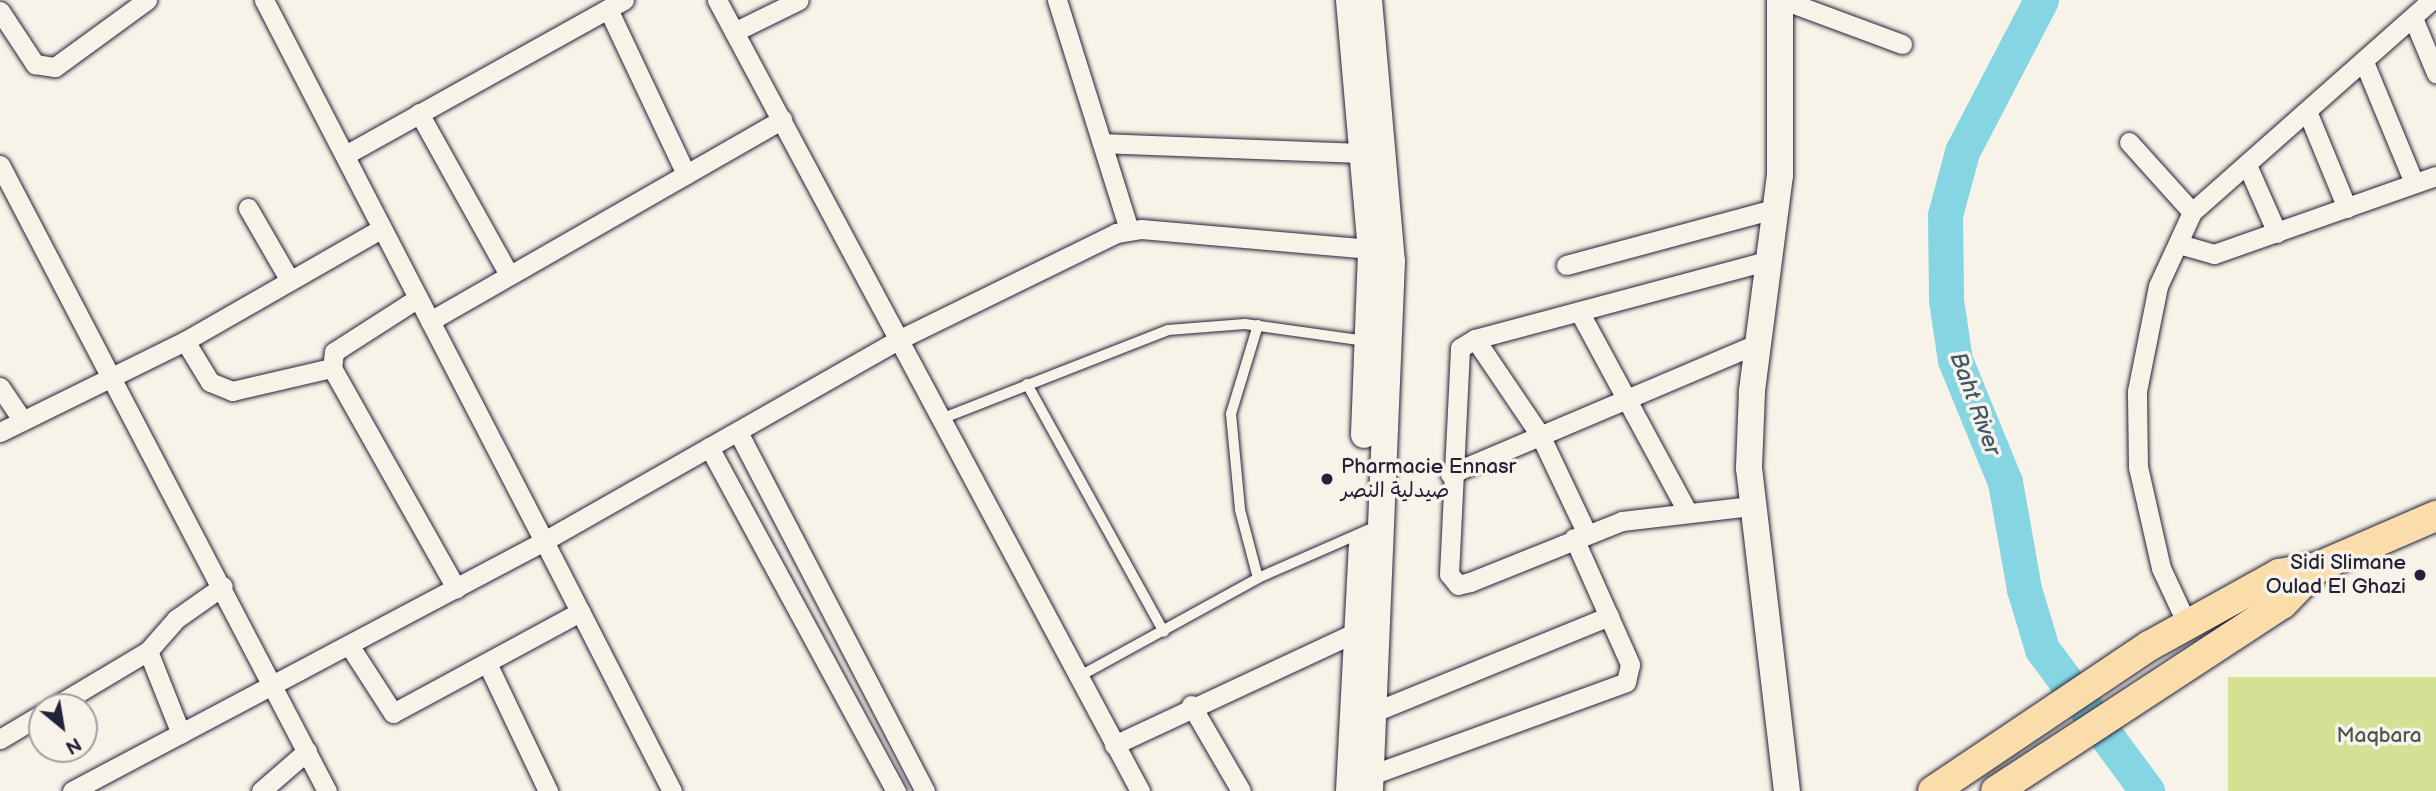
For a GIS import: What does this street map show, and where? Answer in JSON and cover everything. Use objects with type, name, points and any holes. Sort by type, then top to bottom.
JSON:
[{"type":"main road","points":[[1933,791],[2149,646],[2279,574],[2318,567],[2436,516]]},
{"type":"main road","points":[[1996,791],[2283,604],[2318,567]]},
{"type":"street","points":[[0,10],[35,64],[55,67],[147,0]]},
{"type":"street","points":[[264,0],[347,154],[382,228],[672,791]]},
{"type":"street","points":[[717,0],[1140,791]]},
{"type":"street","points":[[734,32],[799,0]]},
{"type":"street","points":[[1057,0],[1129,230]]},
{"type":"street","points":[[1349,0],[1371,102],[1365,153],[1381,250],[1366,341],[1374,712],[1371,783],[1621,686],[1630,664],[1540,435],[1475,339]]},
{"type":"street","points":[[1349,791],[1356,632],[1370,529],[1381,250],[1371,102],[1369,0]]},
{"type":"street","points":[[1787,791],[1751,506],[1749,432],[1777,208],[1782,0],[1902,44]]},
{"type":"street","points":[[2188,626],[2161,568],[2143,504],[2135,421],[2158,286],[2192,212],[2432,0]]},
{"type":"street","points":[[347,154],[616,5],[686,174]]},
{"type":"street","points":[[2413,18],[2436,73]]},
{"type":"street","points":[[2364,62],[2414,183]]},
{"type":"street","points":[[2307,111],[2347,208]]},
{"type":"street","points":[[419,113],[509,275]]},
{"type":"street","points":[[430,321],[782,119]]},
{"type":"street","points":[[2129,142],[2192,212]]},
{"type":"street","points":[[1102,143],[1365,153]]},
{"type":"street","points":[[0,165],[275,685],[327,791]]},
{"type":"street","points":[[2247,165],[2277,233]]},
{"type":"street","points":[[2179,244],[2206,256],[2436,176]]},
{"type":"street","points":[[248,208],[289,279]]},
{"type":"street","points":[[1566,265],[1777,208]]},
{"type":"street","points":[[0,432],[185,341],[382,228]]},
{"type":"street","points":[[72,791],[544,541],[898,340],[1097,240],[1129,230],[1381,250]]},
{"type":"street","points":[[1751,506],[1688,513],[1580,535],[1470,582],[1454,583],[1447,553],[1456,355],[1475,339],[1581,315],[1770,260]]},
{"type":"street","points":[[418,298],[334,352],[332,368],[456,588]]},
{"type":"street","points":[[1581,315],[1688,513]]},
{"type":"street","points":[[185,341],[210,382],[232,391],[332,368]]},
{"type":"street","points":[[1450,474],[1759,343]]},
{"type":"street","points":[[0,387],[22,421]]},
{"type":"street","points":[[738,432],[925,791]]},
{"type":"street","points":[[709,447],[895,788],[916,773]]},
{"type":"street","points":[[78,693],[148,651],[176,619],[223,586]]},
{"type":"street","points":[[349,645],[393,713],[580,612]]},
{"type":"street","points":[[1374,712],[1609,616]]},
{"type":"street","points":[[1114,744],[1191,705],[1356,632]]},
{"type":"street","points":[[148,651],[181,734]]},
{"type":"street","points":[[487,663],[548,791]]},
{"type":"street","points":[[1191,705],[1241,791]]},
{"type":"street","points":[[0,739],[28,722]]},
{"type":"street","points":[[261,791],[307,751]]},
{"type":"lane","points":[[941,419],[1168,330],[1258,326],[1366,341]]},
{"type":"lane","points":[[1258,326],[1231,414],[1240,510],[1258,578]]},
{"type":"lane","points":[[1027,384],[1164,632]]},
{"type":"lane","points":[[1080,676],[1258,578],[1370,529]]},
{"type":"green space","name":"Maqbara","points":[[2228,677],[2436,677],[2436,791],[2228,791]]},
{"type":"waterway","name":"Baht River","points":[[2041,0],[1962,152],[1945,215],[1946,300],[1955,360],[2005,482],[2024,589],[2042,649],[2147,791]]},
{"type":"place","name":"Pharmacie Ennasr صيدلية النصر","points":[[1327,479]]},
{"type":"place","name":"Sidi Slimane Oulad El Ghazi","points":[[2420,575]]}]
